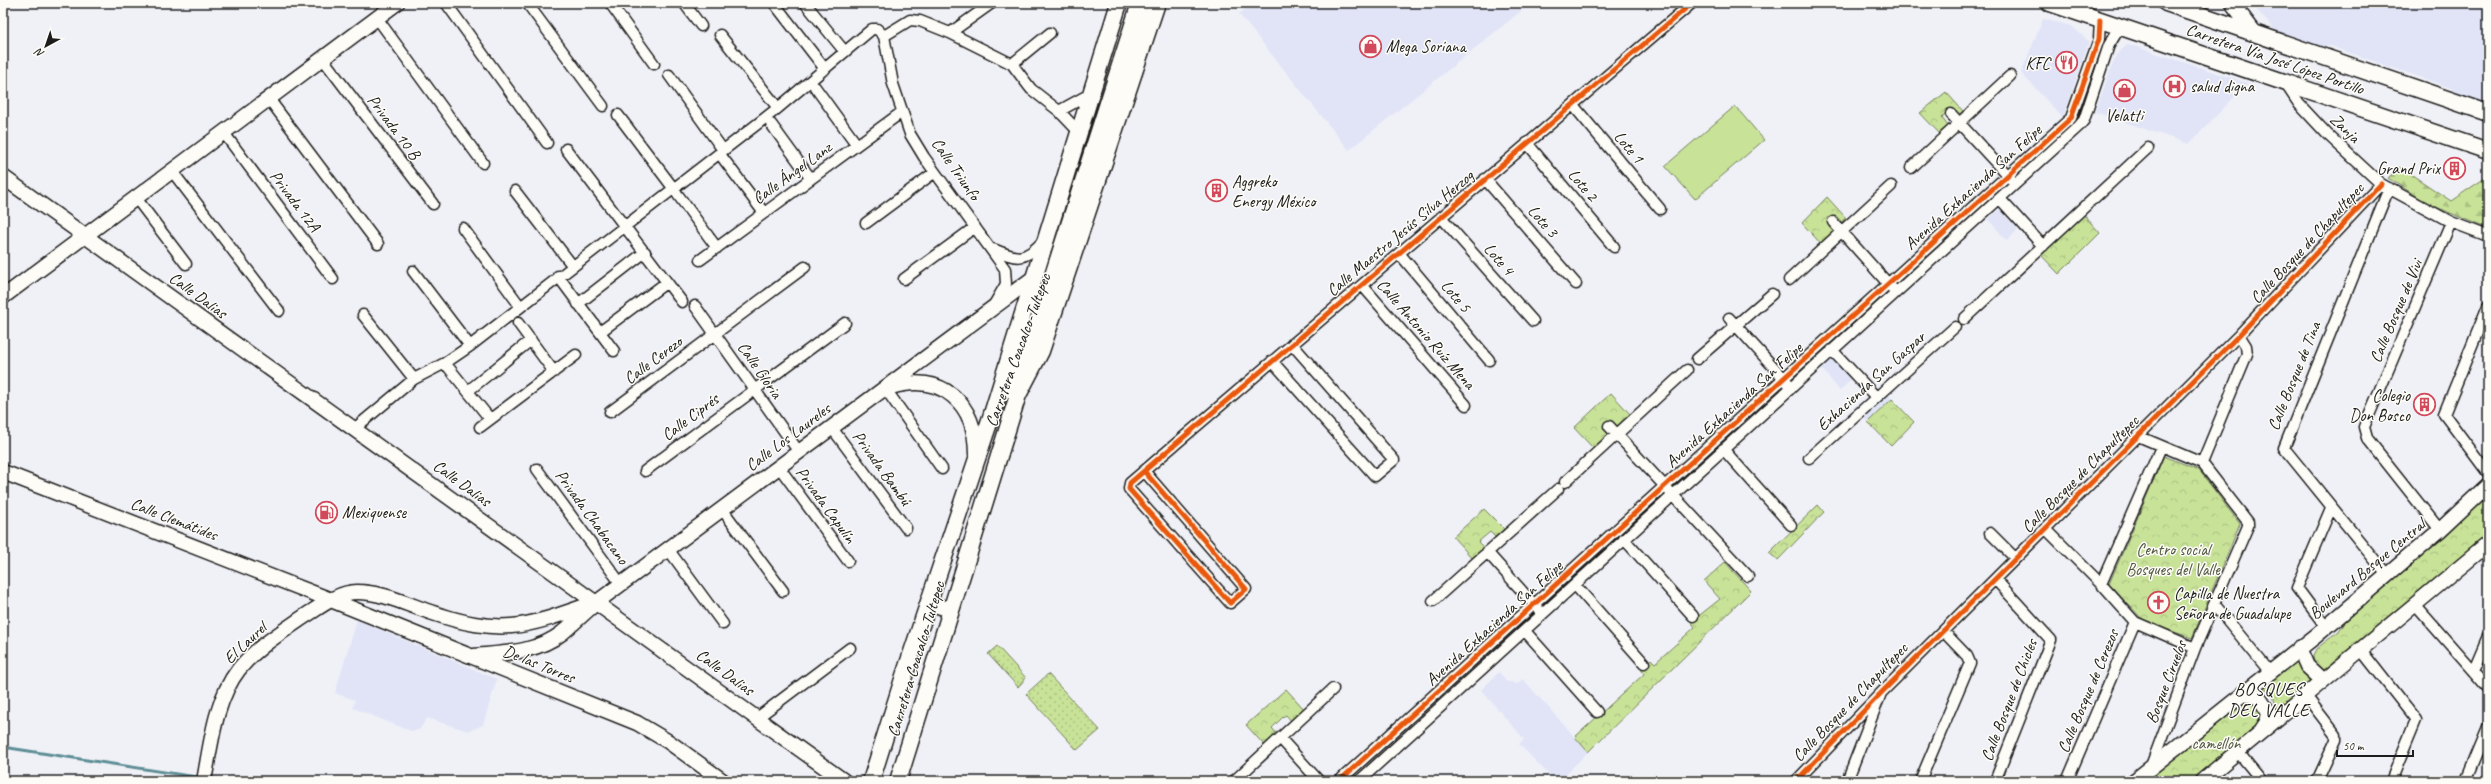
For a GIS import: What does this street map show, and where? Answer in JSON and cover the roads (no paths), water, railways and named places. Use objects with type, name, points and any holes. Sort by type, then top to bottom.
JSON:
[{"type":"main road","name":"Carretera Coacalco-Tultepec","points":[[871,781],[928,603],[992,414],[1078,131],[1119,3]]},
{"type":"main road","points":[[992,414],[1032,341],[1140,3]]},
{"type":"main road","points":[[1106,153],[1114,94],[1143,3]]},
{"type":"main road","name":"Carretera Coacalco-Tultepec","points":[[898,781],[1018,395],[1041,351],[1106,153],[1117,127],[1157,3]]},
{"type":"main road","name":"Carretera Vía José López Portillo","points":[[2050,3],[2285,84],[2488,151]]},
{"type":"main road","name":"Carretera Vía José López Portillo","points":[[2166,3],[2488,113]]},
{"type":"street","points":[[3,297],[172,171],[228,138],[269,99],[326,64],[377,18],[397,3]]},
{"type":"street","points":[[446,3],[547,143]]},
{"type":"street","points":[[527,3],[603,106]]},
{"type":"street","points":[[610,3],[654,64]]},
{"type":"street","points":[[684,3],[701,26]]},
{"type":"street","points":[[774,3],[825,69]]},
{"type":"street","points":[[805,3],[845,52]]},
{"type":"street","points":[[950,33],[992,3]]},
{"type":"street","name":"Calle Maestro Jesús Silva Herzog","points":[[1144,470],[1246,589],[1230,603],[1128,486],[1144,470],[1692,3]]},
{"type":"street","points":[[2232,3],[2255,33]]},
{"type":"street","points":[[377,18],[483,164]]},
{"type":"street","points":[[354,428],[414,380],[445,363],[470,346],[572,265],[626,225],[676,192],[875,28],[884,36],[910,20],[920,21],[950,33],[1012,64],[1032,89],[1059,111],[1078,131]]},
{"type":"street","name":"Avenida Exhacienda San Felipe","points":[[1339,781],[1535,605],[1664,486],[2065,123],[2074,112],[2099,39],[2100,20]]},
{"type":"street","name":"Avenida Exhacienda San Felipe","points":[[1359,781],[1543,615],[1791,387],[2000,199],[2084,120],[2109,45],[2120,27]]},
{"type":"street","points":[[1012,64],[1050,33]]},
{"type":"street","points":[[720,35],[778,108]]},
{"type":"street","name":"Calle Triunfo","points":[[884,36],[892,84],[910,134],[935,172],[1001,261],[1007,277],[1003,291],[989,311]]},
{"type":"street","name":"Privada 10 B","points":[[326,64],[433,204]]},
{"type":"street","points":[[669,75],[764,213]]},
{"type":"street","points":[[1911,168],[2010,76]]},
{"type":"street","name":"Zanja","points":[[2285,84],[2299,104],[2327,134],[2385,186],[2451,222],[2488,236]]},
{"type":"street","points":[[815,88],[857,145]]},
{"type":"street","points":[[1059,111],[1090,94]]},
{"type":"street","points":[[269,99],[378,244]]},
{"type":"street","name":"Lote 1","points":[[1573,105],[1660,209]]},
{"type":"street","name":"Calle Ángel Lanz","points":[[700,260],[902,112]]},
{"type":"street","points":[[1951,114],[2015,184]]},
{"type":"street","points":[[618,115],[717,248]]},
{"type":"street","points":[[771,124],[811,179]]},
{"type":"street","name":"Privada 12A","points":[[228,138],[333,279]]},
{"type":"street","name":"Lote 2","points":[[1527,144],[1614,247]]},
{"type":"street","points":[[1964,319],[2148,148]]},
{"type":"street","points":[[566,149],[626,225],[682,302]]},
{"type":"street","points":[[172,171],[279,311]]},
{"type":"street","points":[[866,223],[935,172]]},
{"type":"street","points":[[3,176],[57,216]]},
{"type":"street","name":"Lote 3","points":[[1485,179],[1576,284]]},
{"type":"street","points":[[1789,280],[1891,186]]},
{"type":"street","name":"Calle Bosque de Chapultepec","points":[[1796,781],[1942,631],[2046,529],[2385,186]]},
{"type":"street","name":"Calle Bosque de Tina","points":[[2385,186],[2285,440],[2284,448],[2287,454],[2387,575]]},
{"type":"street","points":[[3,189],[57,216]]},
{"type":"street","points":[[515,191],[572,265]]},
{"type":"street","points":[[136,198],[186,264]]},
{"type":"street","points":[[2000,199],[2043,246]]},
{"type":"street","name":"Calle Dalias","points":[[57,216],[597,602],[844,781]]},
{"type":"street","name":"Lote 4","points":[[1441,217],[1533,321]]},
{"type":"street","points":[[1833,222],[1896,292]]},
{"type":"street","name":"Calle Bosque de Vivi","points":[[2440,530],[2368,438],[2364,427],[2451,222]]},
{"type":"street","points":[[904,279],[975,227]]},
{"type":"street","points":[[463,228],[520,306]]},
{"type":"street","points":[[991,249],[1019,258],[1028,255],[1046,238]]},
{"type":"street","points":[[578,304],[645,252]]},
{"type":"street","name":"Lote 5","points":[[1399,253],[1489,360]]},
{"type":"street","name":"Calle Cerezo","points":[[610,412],[805,267]]},
{"type":"street","points":[[413,271],[470,346]]},
{"type":"street","points":[[558,276],[614,351]]},
{"type":"street","name":"Calle Triunfo","points":[[885,388],[1033,278]]},
{"type":"street","points":[[600,332],[667,282]]},
{"type":"street","name":"Calle Antonio Ruíz Mena","points":[[1362,284],[1466,405]]},
{"type":"street","points":[[1697,359],[1732,322],[1772,294]]},
{"type":"street","name":"Calle Gloria","points":[[695,306],[799,452]]},
{"type":"street","points":[[2488,306],[2444,414],[2488,473]]},
{"type":"street","points":[[363,315],[414,380]]},
{"type":"street","points":[[1732,322],[1791,387]]},
{"type":"street","points":[[518,323],[554,372]]},
{"type":"street","name":"Calle Ciprés","points":[[645,471],[845,323]]},
{"type":"street","name":"Exhacienda San Gaspar","points":[[1809,458],[1955,327]]},
{"type":"street","points":[[2138,436],[2202,463],[2247,354],[2246,346],[2239,335]]},
{"type":"street","points":[[468,391],[531,340]]},
{"type":"street","points":[[1272,361],[1375,476],[1394,460],[1292,344]]},
{"type":"street","points":[[1832,350],[1876,397]]},
{"type":"street","points":[[480,427],[576,356]]},
{"type":"street","points":[[445,363],[490,419]]},
{"type":"street","points":[[1433,601],[1562,486],[1613,430],[1687,370]]},
{"type":"street","name":"Calle Los Laureles","points":[[597,602],[885,388],[902,384],[922,382],[942,388],[958,400],[970,416],[976,436],[976,462]]},
{"type":"street","points":[[885,388],[942,469]]},
{"type":"street","name":"Privada Bambú","points":[[832,428],[906,528]]},
{"type":"street","points":[[1613,430],[1748,576]]},
{"type":"street","points":[[2101,584],[2161,447]]},
{"type":"street","points":[[1723,449],[1792,524]]},
{"type":"street","name":"Bosque Ciruelos","points":[[2151,766],[2195,648],[2248,526],[2248,522],[2202,463]]},
{"type":"street","name":"Privada Capulín","points":[[779,467],[848,561]]},
{"type":"street","name":"Privada Chabacano","points":[[537,469],[621,584]]},
{"type":"street","name":"Calle Clemátides","points":[[3,472],[331,600]]},
{"type":"street","name":"Boulevard Bosque Central","points":[[2134,781],[2269,671],[2326,627],[2440,530],[2488,485]]},
{"type":"street","points":[[2326,627],[2297,588],[2331,508]]},
{"type":"street","points":[[722,509],[783,591]]},
{"type":"street","name":"Calle Bosque de Cerezos","points":[[2046,529],[2101,584],[2134,622],[2067,781]]},
{"type":"street","points":[[1990,533],[2015,558]]},
{"type":"street","points":[[1624,539],[1693,616]]},
{"type":"street","points":[[2202,781],[2488,544]]},
{"type":"street","points":[[668,549],[723,624]]},
{"type":"street","points":[[1487,552],[1543,615]]},
{"type":"street","name":"Calle Bosque de Chicles","points":[[1995,579],[2051,640],[1995,781]]},
{"type":"street","points":[[1575,585],[1644,663]]},
{"type":"street","name":"El Laurel","points":[[204,781],[217,718],[224,695],[239,669],[268,641],[331,600],[355,592],[368,593],[387,597],[448,618],[497,628],[511,628],[542,621],[597,602]]},
{"type":"street","name":"De las Torres","points":[[331,600],[636,723],[669,742],[722,781]]},
{"type":"street","points":[[471,656],[518,652],[540,646],[562,633],[597,602]]},
{"type":"street","points":[[928,603],[951,610]]},
{"type":"street","points":[[2214,605],[2269,671]]},
{"type":"street","points":[[2415,605],[2488,688]]},
{"type":"street","points":[[2134,622],[2195,648]]},
{"type":"street","points":[[1525,631],[1597,712]]},
{"type":"street","points":[[1920,781],[1970,663],[1967,656],[1942,631]]},
{"type":"street","points":[[2473,670],[2488,636]]},
{"type":"street","points":[[757,718],[850,648]]},
{"type":"street","points":[[2299,648],[2307,666],[2324,681]]},
{"type":"street","points":[[2361,650],[2416,720],[2391,781]]},
{"type":"street","points":[[1234,781],[1333,689]]},
{"type":"street","points":[[1847,781],[1883,691]]},
{"type":"street","points":[[2242,693],[2258,696],[2269,713],[2267,722],[2257,736]]},
{"type":"street","points":[[2306,696],[2336,735],[2336,740],[2317,781]]},
{"type":"street","points":[[2466,781],[2488,728]]},
{"type":"street","points":[[1280,738],[1319,781]]},
{"type":"street","points":[[2238,752],[2262,781]]},
{"type":"waterway","points":[[3,747],[196,777]]},
{"type":"place","name":"Mega Soriana","points":[[1371,46]]},
{"type":"place","name":"KFC","points":[[2066,63]]},
{"type":"place","name":"salud digna","points":[[2175,86]]},
{"type":"place","name":"Velatti","points":[[2124,91]]},
{"type":"place","name":"Grand Prix","points":[[2455,168]]},
{"type":"place","name":"Aggreko Energy México","points":[[1216,191]]},
{"type":"place","name":"Colegio Don Bosco","points":[[2425,405]]},
{"type":"place","name":"Mexiquense","points":[[327,512]]},
{"type":"place","name":"Capilla de Nuestra Señora de Guadalupe","points":[[2159,603]]},
{"type":"district","name":"BOSQUES DEL VALLE","points":[[2269,699]]},
{"type":"park label","name":"Centro social Bosques del Valle","points":[[2173,559]]},
{"type":"park label","name":"camellón","points":[[2216,743]]}]
